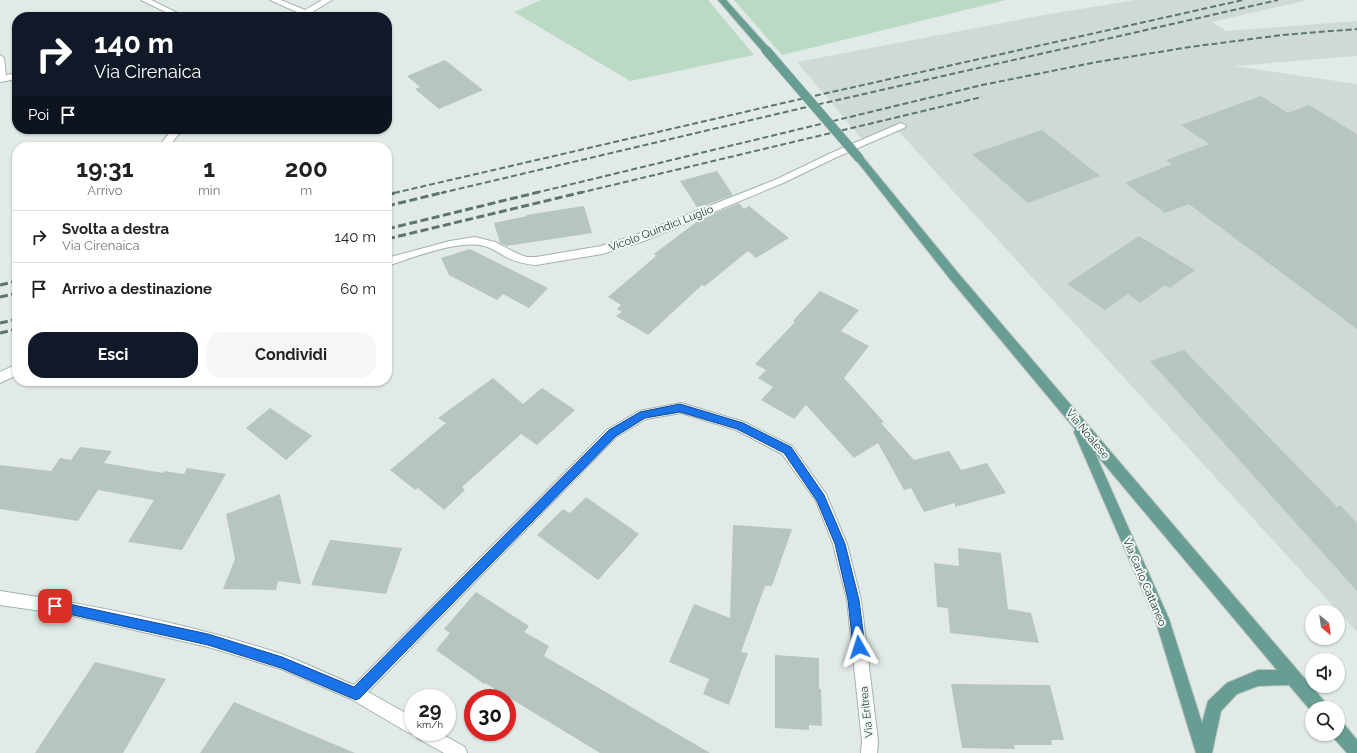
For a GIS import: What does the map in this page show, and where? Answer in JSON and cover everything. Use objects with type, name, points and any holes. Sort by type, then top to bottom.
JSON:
[{"type":"main road","name":"Via Noalese","points":[[722,0],[859,158],[954,276],[1313,701]]},
{"type":"main road","name":"Via Carlo Cattaneo","points":[[1074,419],[1162,619],[1203,752]]},
{"type":"main road","name":"Via Carlo Cattaneo","points":[[1203,752],[1214,707],[1232,688],[1258,678],[1294,678]]},
{"type":"main road","points":[[1345,738],[1357,753]]},
{"type":"street","points":[[144,0],[171,12]]},
{"type":"street","points":[[274,0],[296,12]]},
{"type":"street","points":[[307,12],[328,0]]},
{"type":"street","points":[[0,58],[1,79],[12,77]]},
{"type":"street","name":"Vicolo Quindici Luglio","points":[[392,261],[464,241],[485,242],[520,260],[527,261],[536,261],[602,250],[640,238],[780,181],[834,155],[901,126]]},
{"type":"street","points":[[167,142],[174,134]]},
{"type":"street","points":[[0,378],[12,372]]},
{"type":"street","name":"Via Eritrea","points":[[356,694],[612,433],[643,415],[680,408],[740,426],[787,450],[821,498],[840,544],[854,600],[870,740],[869,753]]},
{"type":"street","points":[[0,598],[69,608],[208,640],[282,662],[356,694],[404,721]]},
{"type":"street","points":[[438,741],[459,753]]},
{"type":"shaded area","points":[[1135,0],[1308,0],[1212,22],[1226,31],[1357,21],[1357,56],[1234,66],[1357,84],[1357,632],[1345,619],[1345,605],[1332,605],[899,132],[862,139],[797,62],[1044,15]]},
{"type":"green space","points":[[541,0],[708,0],[754,55],[630,81],[514,12]]},
{"type":"green space","points":[[734,0],[1006,0],[782,55]]},
{"type":"building","points":[[445,60],[483,90],[439,109],[415,89],[420,87],[407,76]]},
{"type":"building","points":[[1261,96],[1288,113],[1309,105],[1357,134],[1357,329],[1189,204],[1165,213],[1125,183],[1172,164],[1166,160],[1209,144],[1181,125]]},
{"type":"building","points":[[1042,130],[1100,176],[1028,203],[972,154]]},
{"type":"building","points":[[717,171],[733,195],[697,207],[680,181]]},
{"type":"building","points":[[739,203],[744,209],[749,206],[789,238],[756,258],[748,251],[705,286],[702,285],[648,335],[616,316],[622,312],[617,309],[621,305],[608,297],[656,256],[654,254],[699,220]]},
{"type":"building","points":[[584,206],[592,233],[507,246],[500,243],[494,223],[527,216],[526,215]]},
{"type":"building","points":[[1139,236],[1195,270],[1170,288],[1165,285],[1140,303],[1128,294],[1105,310],[1067,284]]},
{"type":"building","points":[[470,249],[548,288],[529,308],[503,294],[497,300],[449,275],[441,258]]},
{"type":"building","points":[[820,291],[859,310],[841,331],[869,346],[844,378],[884,422],[881,423],[914,460],[949,451],[961,470],[987,463],[1006,493],[955,507],[955,503],[924,512],[911,488],[904,490],[878,443],[854,458],[806,405],[794,419],[761,400],[773,387],[758,378],[766,370],[755,364],[795,322],[793,321]]},
{"type":"building","points":[[1184,350],[1337,507],[1340,505],[1357,523],[1357,591],[1150,361]]},
{"type":"building","points":[[493,378],[523,404],[542,388],[575,410],[537,445],[521,434],[462,487],[465,490],[444,510],[418,488],[415,490],[390,470],[446,423],[438,418]]},
{"type":"building","points":[[270,408],[312,436],[286,460],[246,428]]},
{"type":"building","points":[[80,447],[112,451],[104,463],[163,473],[164,471],[184,474],[187,468],[226,474],[182,550],[128,542],[154,500],[98,490],[78,521],[0,509],[0,465],[51,471],[60,458],[71,460]]},
{"type":"building","points":[[280,494],[301,584],[278,581],[276,590],[223,589],[235,559],[226,514]]},
{"type":"building","points":[[586,497],[639,534],[598,580],[537,535],[563,509],[570,513]]},
{"type":"building","points":[[733,525],[792,529],[772,586],[765,586],[741,652],[748,653],[729,705],[703,694],[709,679],[669,662],[694,604],[730,618]]},
{"type":"building","points":[[330,540],[402,548],[386,594],[311,585]]},
{"type":"building","points":[[958,548],[1001,553],[1008,609],[1031,613],[1039,643],[950,633],[948,608],[937,607],[934,563],[959,566]]},
{"type":"building","points":[[476,592],[529,626],[524,632],[549,646],[544,656],[710,753],[600,753],[516,702],[516,689],[495,689],[485,683],[484,684],[436,650],[450,633],[444,629]]},
{"type":"building","points":[[775,655],[819,658],[819,689],[821,689],[822,726],[809,725],[809,730],[775,728]]},
{"type":"building","points":[[95,662],[166,679],[123,753],[35,753]]},
{"type":"building","points":[[951,684],[1050,685],[1064,740],[1051,740],[1052,745],[1014,745],[1015,749],[962,748]]},
{"type":"building","points":[[234,702],[355,753],[200,753]]},
{"type":"railway","points":[[394,193],[805,98],[1243,0]]},
{"type":"railway","points":[[441,193],[811,106],[1278,0]]},
{"type":"railway","points":[[535,193],[982,85],[1097,62],[1190,47],[1282,35],[1357,29]]},
{"type":"railway","points":[[579,193],[982,97]]},
{"type":"railway","points":[[392,194],[399,192]]},
{"type":"railway","points":[[392,205],[445,192]]},
{"type":"railway","points":[[392,228],[539,192]]},
{"type":"railway","points":[[392,238],[583,192]]},
{"type":"railway","points":[[0,285],[12,282]]},
{"type":"railway","points":[[0,297],[12,294]]},
{"type":"railway","points":[[0,323],[12,320]]},
{"type":"railway","points":[[0,333],[12,330]]},
{"type":"route","points":[[55,606],[208,640],[282,662],[356,694],[612,433],[643,415],[680,408],[740,426],[787,450],[821,498],[840,544],[854,600],[859,647]]}]
